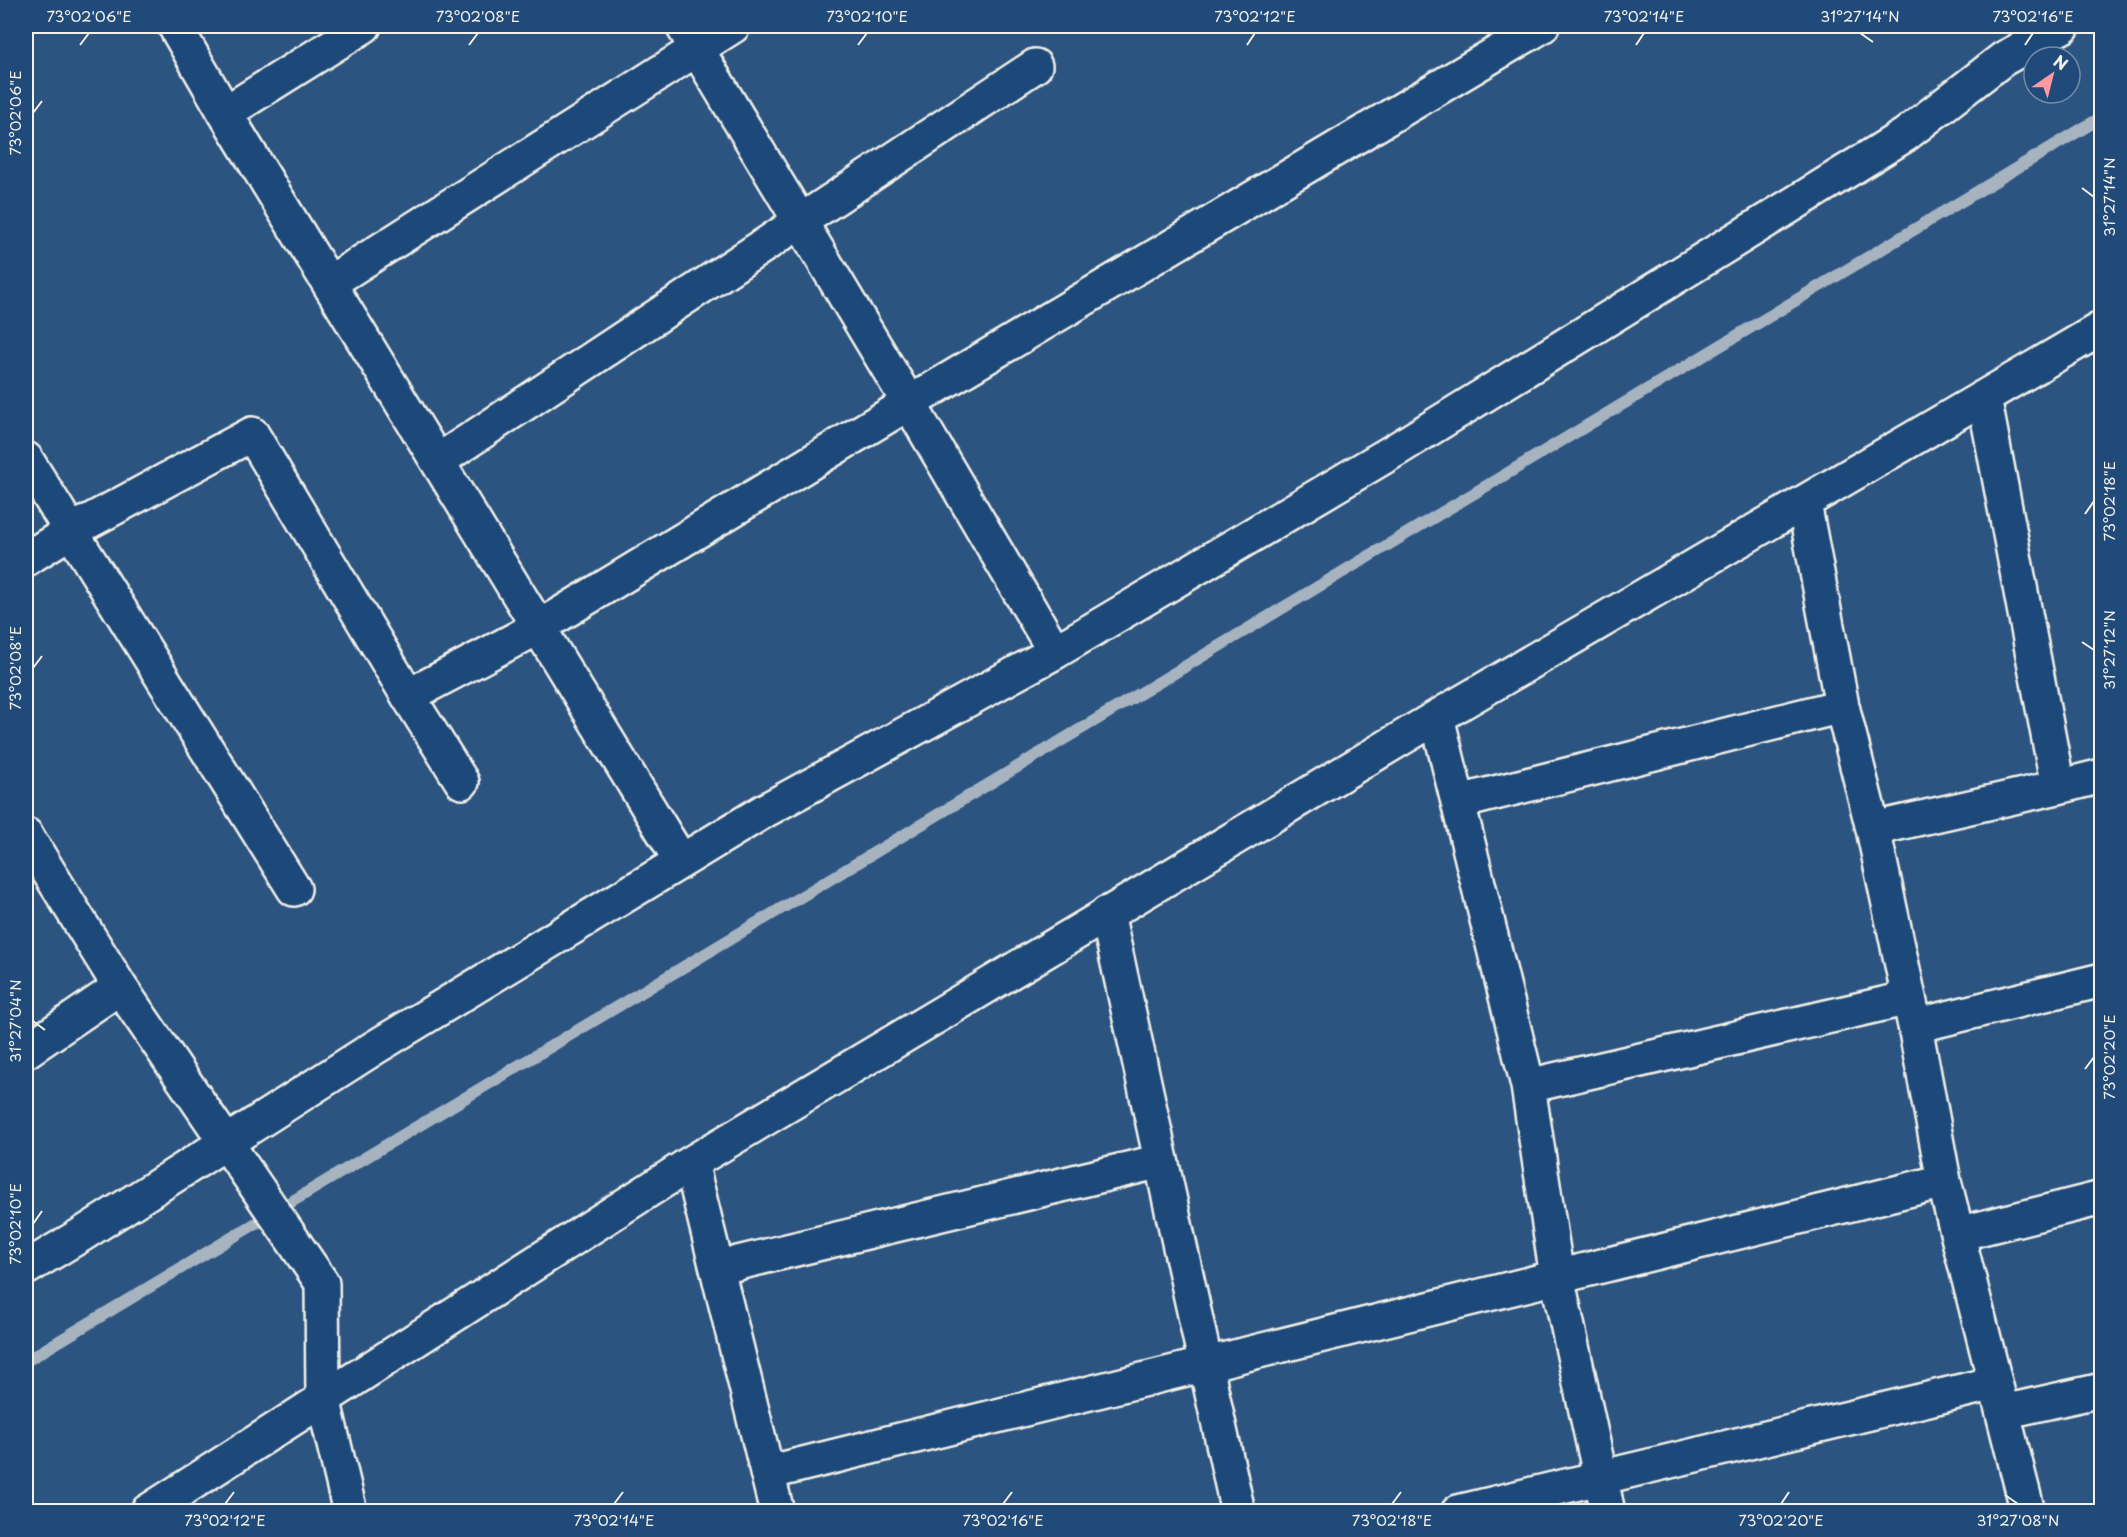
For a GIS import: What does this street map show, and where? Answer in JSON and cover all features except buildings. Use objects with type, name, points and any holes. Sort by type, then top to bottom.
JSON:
[{"type":"street","points":[[175,26],[225,113],[681,861]]},
{"type":"street","points":[[225,113],[364,26]]},
{"type":"street","points":[[329,283],[690,37],[733,26]]},
{"type":"street","points":[[408,696],[539,627],[909,403],[1542,26]]},
{"type":"street","points":[[26,1269],[374,1048],[764,811],[1055,652],[1397,449],[1633,305],[1905,135],[2003,59],[2063,26]]},
{"type":"street","points":[[690,37],[1055,652]]},
{"type":"street","points":[[438,461],[1035,66]]},
{"type":"street","points":[[147,1512],[691,1163],[1437,717],[2102,328]]},
{"type":"street","points":[[1984,397],[2058,787]]},
{"type":"street","points":[[26,559],[70,531],[252,434],[408,696],[462,782]]},
{"type":"street","points":[[26,459],[294,889]]},
{"type":"street","points":[[1804,503],[1842,706],[1873,829],[1912,1012],[1944,1181],[2028,1512]]},
{"type":"street","points":[[1459,802],[1842,706]]},
{"type":"street","points":[[1437,717],[1528,1086],[1557,1277],[1608,1512]]},
{"type":"street","points":[[1873,829],[2102,776]]},
{"type":"street","points":[[26,835],[120,987],[322,1283],[323,1398],[350,1512]]},
{"type":"street","points":[[1107,913],[1238,1512]]},
{"type":"street","points":[[1528,1086],[1912,1012],[2102,980]]},
{"type":"street","points":[[26,1051],[120,987]]},
{"type":"street","points":[[717,1269],[1161,1161]]},
{"type":"street","points":[[691,1163],[777,1512]]},
{"type":"street","points":[[767,1473],[1944,1181]]},
{"type":"street","points":[[1958,1234],[2102,1198]]},
{"type":"street","points":[[1458,1512],[1600,1478],[1999,1398],[2102,1390]]},
{"type":"waterway","points":[[26,1361],[2102,117]]}]
